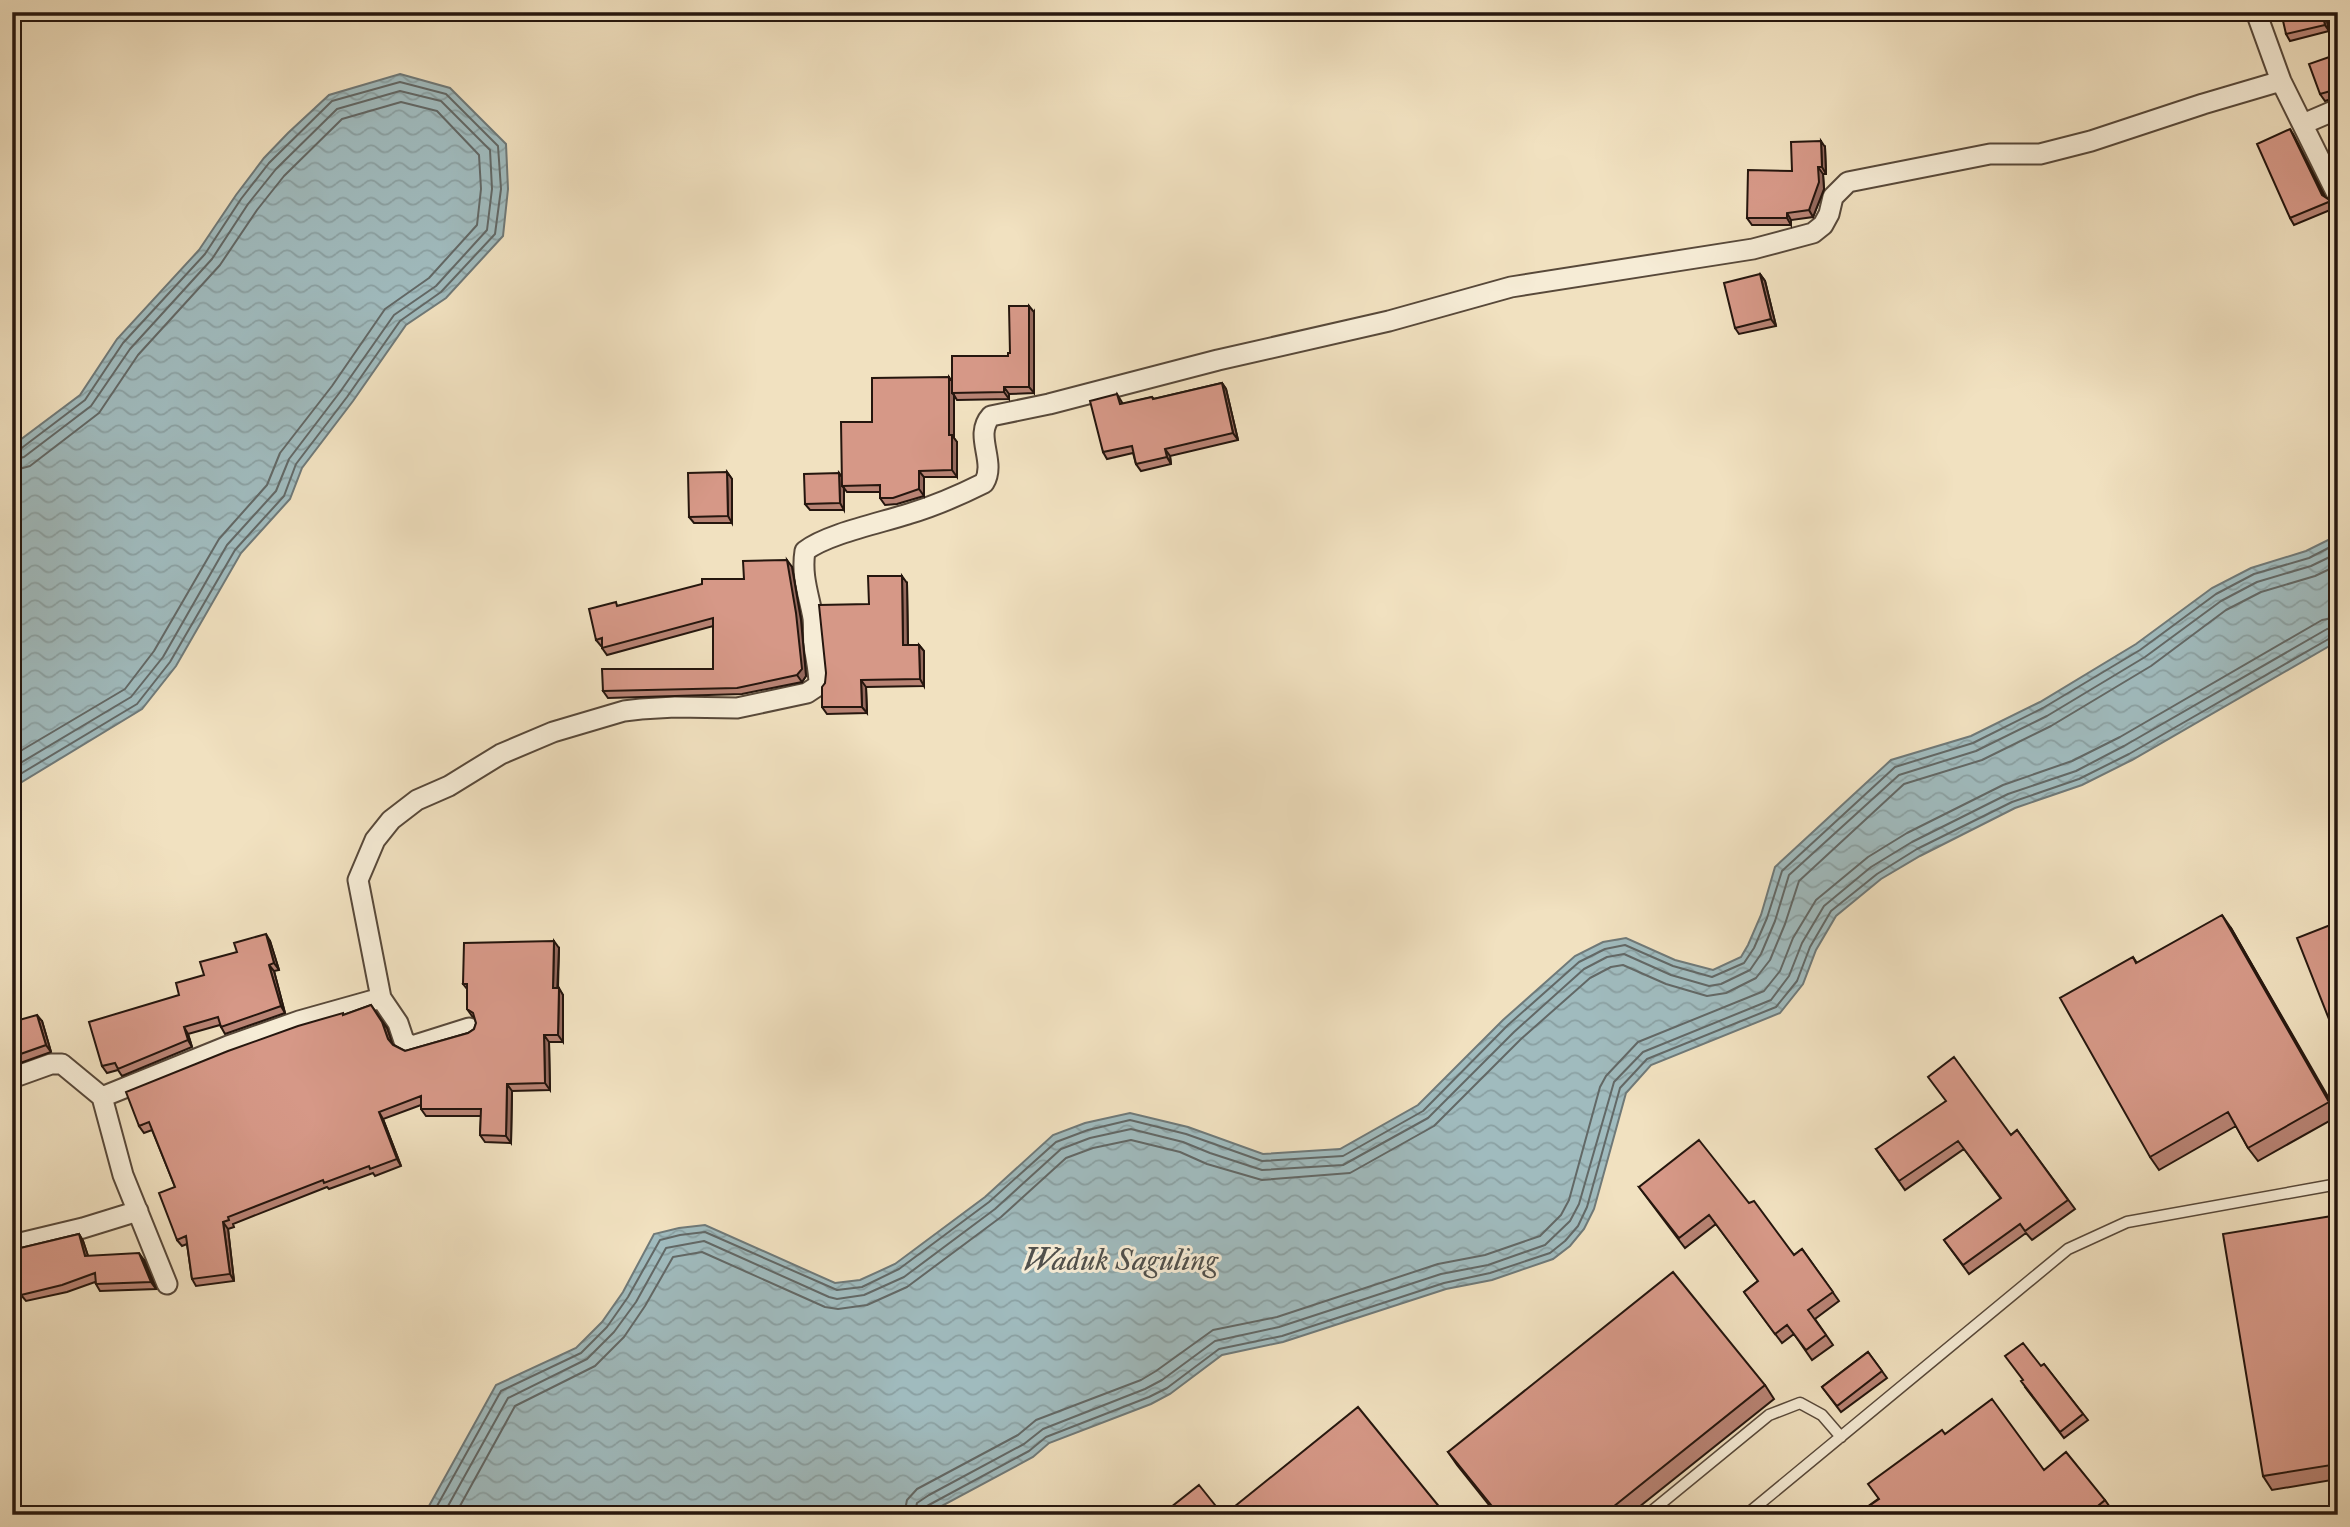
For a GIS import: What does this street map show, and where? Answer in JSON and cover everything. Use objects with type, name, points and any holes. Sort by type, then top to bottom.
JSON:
[{"type":"street","points":[[2256,12],[2281,81],[2338,196]]},
{"type":"street","points":[[469,1028],[412,1046],[404,1041],[398,1023],[381,998],[358,880],[375,840],[391,820],[418,800],[449,786],[501,754],[553,732],[624,712],[675,707],[737,708],[807,693],[819,685],[813,616],[803,572],[805,551],[853,531],[960,496],[984,483],[990,467],[983,432],[986,421],[991,416],[1389,321],[1511,287],[1754,249],[1813,233],[1823,225],[1833,197],[1848,182],[1990,153],[2040,154],[2091,141],[2281,81]]},
{"type":"street","points":[[2303,124],[2338,109]]},
{"type":"street","points":[[102,1097],[228,1046],[299,1021],[381,998]]},
{"type":"street","points":[[12,1079],[51,1064],[62,1064],[102,1097],[123,1175],[167,1284]]},
{"type":"street","points":[[12,1245],[138,1211]]},
{"type":"lane","points":[[1746,1515],[2068,1250],[2127,1222],[2338,1184]]},
{"type":"lane","points":[[1647,1515],[1769,1415],[1800,1403],[1822,1415],[1841,1437]]},
{"type":"water","points":[[400,74],[450,88],[506,144],[508,189],[503,236],[446,298],[406,325],[302,468],[290,499],[241,553],[176,666],[142,709],[12,788],[12,446],[80,395],[117,339],[199,250],[264,158],[288,133],[329,95]]},
{"type":"water","name":"Waduk Saguling","points":[[2338,535],[2338,641],[2132,760],[2082,785],[2015,808],[1881,879],[1836,916],[1816,950],[1803,984],[1780,1013],[1651,1065],[1626,1093],[1594,1209],[1584,1229],[1570,1246],[1553,1259],[1492,1280],[1446,1289],[1283,1342],[1222,1355],[1170,1394],[1151,1404],[1049,1443],[1033,1457],[925,1515],[424,1515],[496,1385],[576,1348],[602,1322],[623,1292],[654,1234],[705,1225],[835,1283],[860,1280],[895,1264],[985,1197],[1053,1135],[1085,1123],[1130,1113],[1188,1127],[1263,1154],[1340,1149],[1418,1105],[1503,1020],[1575,956],[1603,942],[1626,938],[1675,960],[1713,970],[1741,957],[1761,915],[1775,867],[1891,760],[1971,736],[2040,702],[2136,644],[2212,588],[2251,568],[2306,551]]},
{"type":"building","points":[[2281,12],[2322,12],[2325,25],[2286,34]]},
{"type":"building","points":[[2338,54],[2338,92],[2334,90],[2320,94],[2309,64]]},
{"type":"building","points":[[2290,129],[2322,195],[2331,201],[2290,218],[2257,144]]},
{"type":"building","points":[[1821,141],[1822,167],[1818,167],[1819,182],[1809,210],[1787,213],[1787,218],[1747,218],[1748,170],[1792,171],[1791,142]]},
{"type":"building","points":[[1760,274],[1771,319],[1735,328],[1724,283]]},
{"type":"building","points":[[1009,306],[1029,306],[1029,387],[1004,387],[1004,392],[952,393],[952,356],[1008,356],[1010,353]]},
{"type":"building","points":[[949,377],[952,470],[919,471],[919,489],[893,498],[880,498],[880,485],[842,486],[841,422],[872,422],[872,378]]},
{"type":"building","points":[[1222,383],[1233,433],[1165,449],[1167,457],[1136,464],[1132,446],[1103,452],[1090,401],[1117,394],[1120,404]]},
{"type":"building","points":[[727,472],[728,516],[689,517],[688,473]]},
{"type":"building","points":[[839,473],[840,503],[805,504],[804,474]]},
{"type":"building","points":[[787,560],[802,669],[797,675],[737,688],[603,691],[602,669],[713,669],[713,618],[602,648],[602,638],[596,640],[589,609],[616,602],[617,606],[702,584],[702,579],[744,579],[743,561]]},
{"type":"building","points":[[868,576],[902,576],[903,645],[919,645],[920,679],[861,680],[862,707],[822,707],[822,687],[826,673],[819,605],[869,604]]},
{"type":"building","points":[[2222,915],[2329,1102],[2248,1148],[2228,1112],[2150,1157],[2060,998],[2133,957],[2136,963]]},
{"type":"building","points":[[2338,922],[2338,1042],[2297,938]]},
{"type":"building","points":[[266,934],[274,963],[269,965],[281,1006],[221,1027],[218,1017],[184,1027],[188,1040],[118,1069],[115,1063],[102,1066],[89,1022],[179,995],[176,983],[204,975],[200,962],[237,952],[234,943]]},
{"type":"building","points":[[554,941],[553,988],[559,988],[558,1035],[544,1035],[545,1083],[507,1084],[506,1136],[480,1135],[481,1109],[421,1109],[421,1096],[379,1112],[397,1159],[324,1183],[323,1180],[228,1217],[229,1220],[223,1222],[230,1274],[192,1279],[186,1236],[177,1240],[159,1193],[175,1187],[149,1122],[139,1126],[126,1092],[298,1026],[371,1005],[382,1022],[388,1039],[405,1051],[468,1033],[474,1029],[476,1023],[473,1013],[467,1009],[467,984],[463,984],[464,943]]},
{"type":"building","points":[[37,1015],[46,1045],[12,1057],[12,1022]]},
{"type":"building","points":[[1954,1057],[2011,1135],[2017,1130],[2068,1200],[2025,1231],[2020,1224],[1963,1265],[1944,1240],[2001,1198],[1958,1141],[1899,1181],[1876,1149],[1946,1101],[1928,1077]]},
{"type":"building","points":[[1699,1140],[1749,1203],[1754,1201],[1794,1255],[1802,1249],[1833,1292],[1808,1310],[1826,1335],[1806,1350],[1787,1325],[1775,1334],[1744,1292],[1758,1281],[1709,1215],[1679,1238],[1639,1187]]},
{"type":"building","points":[[2338,1215],[2338,1464],[2263,1476],[2223,1234]]},
{"type":"building","points":[[79,1234],[85,1256],[139,1253],[151,1282],[96,1284],[95,1273],[21,1295],[14,1269],[12,1270],[12,1250]]},
{"type":"building","points":[[1673,1272],[1765,1385],[1603,1515],[1499,1515],[1448,1452]]},
{"type":"building","points":[[2023,1343],[2041,1366],[2044,1364],[2083,1414],[2060,1432],[2005,1356]]},
{"type":"building","points":[[1868,1352],[1882,1371],[1837,1406],[1822,1387]]},
{"type":"building","points":[[1992,1399],[2044,1470],[2066,1452],[2105,1500],[2087,1515],[1856,1515],[1879,1499],[1868,1484],[1942,1430],[1945,1434]]},
{"type":"building","points":[[1358,1407],[1446,1515],[1224,1515]]},
{"type":"building","points":[[1199,1485],[1223,1515],[1161,1515]]},
{"type":"building","points":[[2338,1512],[2338,1515],[2301,1515],[2301,1514]]}]
